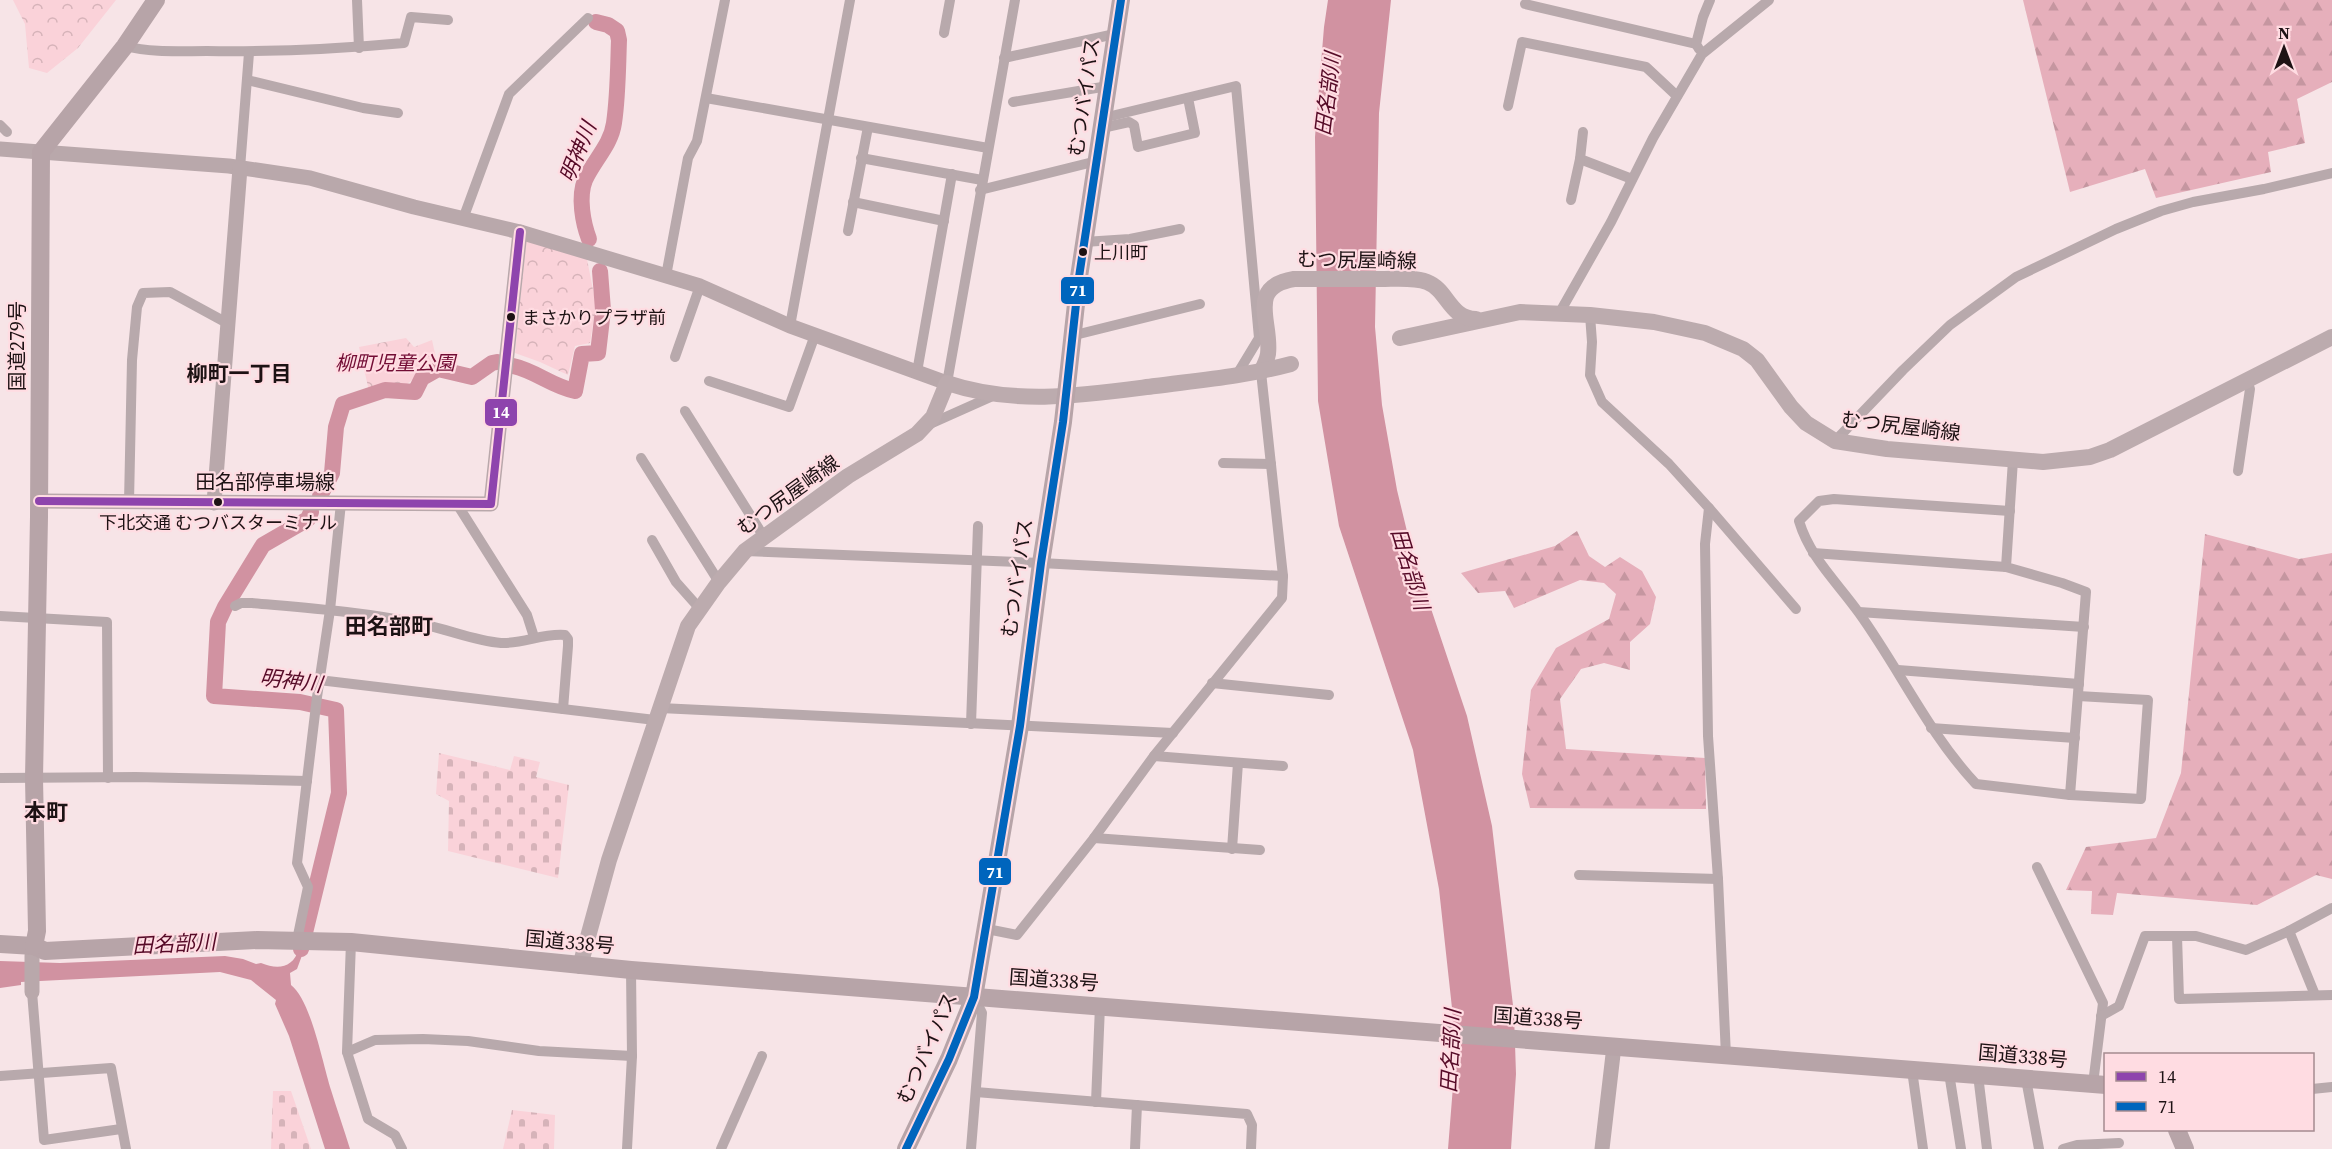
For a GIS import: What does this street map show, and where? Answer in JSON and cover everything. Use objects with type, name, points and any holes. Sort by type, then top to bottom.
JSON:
[{"type":"highway","points":[[41,152],[125,46],[156,0]]},
{"type":"highway","name":"むつバイパス","points":[[906,1149],[950,1059],[974,997],[987,929],[1020,726],[1041,563],[1063,422],[1071,336],[1084,242],[1121,0]]},
{"type":"highway","name":"国道279号","points":[[33,951],[37,931],[34,778],[39,501],[41,152]]},
{"type":"highway","name":"国道338号","points":[[0,944],[33,951],[45,951],[257,940],[351,942],[580,966],[2099,1084]]},
{"type":"highway","points":[[2177,1131],[2185,1149]]},
{"type":"main road","name":"むつ尻屋崎線","points":[[1261,372],[1268,353],[1265,296],[1280,281],[1397,279],[1427,282],[1437,287],[1448,304],[1466,319],[1481,320]]},
{"type":"main road","name":"むつ尻屋崎線","points":[[1400,338],[1520,312],[1560,312],[1672,325],[1725,340],[1757,360],[1791,407],[1806,423],[1835,441],[1887,449],[2013,460],[2068,460],[2100,453],[2139,435],[2332,337]]},
{"type":"main road","points":[[947,383],[995,395],[1064,397],[1261,372],[1291,364]]},
{"type":"main road","name":"むつ尻屋崎線","points":[[580,966],[609,860],[688,626],[719,582],[745,551],[848,476],[917,434],[927,425],[938,407],[947,383]]},
{"type":"street","points":[[357,0],[359,48]]},
{"type":"street","points":[[666,276],[688,158],[697,141],[725,0]]},
{"type":"street","points":[[790,326],[850,0]]},
{"type":"street","points":[[944,33],[950,0]]},
{"type":"street","points":[[0,149],[240,168],[310,178],[520,232],[700,286],[790,326],[947,383],[1015,0]]},
{"type":"street","points":[[1702,54],[1696,44],[1710,0]]},
{"type":"street","points":[[1560,312],[1702,54],[1769,0]]},
{"type":"street","points":[[1526,4],[1696,44]]},
{"type":"street","points":[[125,46],[143,51],[249,53],[359,48],[404,43],[411,17],[448,20]]},
{"type":"street","points":[[463,219],[509,94],[588,18]]},
{"type":"street","points":[[1004,58],[1115,34]]},
{"type":"street","points":[[1508,106],[1522,42],[1646,67],[1677,96]]},
{"type":"street","points":[[214,503],[249,53]]},
{"type":"street","points":[[247,80],[363,108],[398,113]]},
{"type":"street","points":[[1013,102],[1108,86]]},
{"type":"street","points":[[1103,123],[1236,86],[1259,338],[1236,375]]},
{"type":"street","points":[[706,98],[988,148]]},
{"type":"street","points":[[1103,123],[1129,122],[1134,125],[1138,147],[1195,133],[1188,98]]},
{"type":"street","points":[[848,231],[868,127]]},
{"type":"street","points":[[1571,200],[1583,132]]},
{"type":"street","points":[[861,158],[952,174],[981,185],[1097,161]]},
{"type":"street","points":[[1580,159],[1632,179]]},
{"type":"street","points":[[1835,441],[1950,325],[2016,277],[2116,229],[2161,211],[2193,202],[2332,173]]},
{"type":"street","points":[[917,372],[952,174]]},
{"type":"street","points":[[853,202],[944,221]]},
{"type":"street","points":[[1084,242],[1130,239],[1180,229]]},
{"type":"street","name":"田名部停車場線","points":[[39,501],[491,504],[520,232]]},
{"type":"street","points":[[675,357],[700,286]]},
{"type":"street","points":[[129,502],[132,360],[136,307],[143,293],[170,292],[228,323]]},
{"type":"street","points":[[1071,336],[1200,304]]},
{"type":"street","points":[[1590,315],[1592,342],[1590,375],[1602,402],[1669,464],[1796,609]]},
{"type":"street","points":[[709,381],[789,407],[815,335]]},
{"type":"street","points":[[987,929],[1017,935],[1094,838],[1154,756],[1282,598],[1283,576],[1261,372]]},
{"type":"street","points":[[2238,471],[2250,388],[2247,380]]},
{"type":"street","points":[[927,425],[995,395]]},
{"type":"street","points":[[685,411],[764,537]]},
{"type":"street","points":[[641,458],[719,582]]},
{"type":"street","points":[[2006,567],[2013,460]]},
{"type":"street","points":[[1223,463],[1271,464]]},
{"type":"street","points":[[2010,511],[1844,499],[1819,501],[1799,521],[1813,553],[1859,612],[1898,670],[1931,728],[1962,770],[1976,784],[2070,795],[2141,799],[2148,700],[2078,696]]},
{"type":"street","points":[[301,940],[308,887],[297,863],[315,710],[330,610],[341,504]]},
{"type":"street","points":[[457,504],[527,615],[534,637]]},
{"type":"street","points":[[1708,508],[1705,544],[1708,736],[1718,879],[1726,1056]]},
{"type":"street","points":[[971,724],[978,526]]},
{"type":"street","points":[[652,540],[676,582],[700,609]]},
{"type":"street","points":[[745,551],[978,560],[1283,576]]},
{"type":"street","points":[[1813,553],[2006,567],[2086,592],[2070,795]]},
{"type":"street","points":[[235,606],[241,603],[252,603],[330,610],[420,623],[496,642],[520,642],[551,634],[565,635],[568,639],[562,709]]},
{"type":"street","points":[[1859,612],[2084,627]]},
{"type":"street","points":[[0,616],[108,622],[108,778]]},
{"type":"street","points":[[1898,670],[2079,684]]},
{"type":"street","points":[[320,680],[562,709],[1173,734]]},
{"type":"street","points":[[1212,684],[1329,695]]},
{"type":"street","points":[[1931,728],[2074,738]]},
{"type":"street","points":[[1154,756],[1283,766]]},
{"type":"street","points":[[1232,849],[1238,763]]},
{"type":"street","points":[[0,778],[307,781]]},
{"type":"street","points":[[1094,838],[1260,850]]},
{"type":"street","points":[[2037,867],[2103,1004],[2099,1084]]},
{"type":"street","points":[[1579,875],[1718,879]]},
{"type":"street","points":[[2101,1016],[2119,1006],[2145,936],[2196,936],[2246,950],[2332,908]]},
{"type":"street","points":[[2289,931],[2315,995]]},
{"type":"street","points":[[2177,936],[2179,999],[2332,995]]},
{"type":"street","points":[[351,942],[347,1052],[368,1119],[395,1135],[402,1149]]},
{"type":"street","points":[[33,951],[32,992],[44,1140],[121,1129]]},
{"type":"street","points":[[627,1149],[632,1056],[631,970]]},
{"type":"street","points":[[971,1149],[982,1013],[974,997]]},
{"type":"street","points":[[1096,1102],[1100,1006]]},
{"type":"street","points":[[347,1052],[375,1040],[423,1039],[468,1041],[539,1051],[632,1056]]},
{"type":"street","points":[[1602,1149],[1614,1046]]},
{"type":"street","points":[[721,1149],[762,1056]]},
{"type":"street","points":[[0,1076],[111,1068],[126,1149]]},
{"type":"street","points":[[1912,1070],[1923,1149]]},
{"type":"street","points":[[1949,1073],[1961,1149]]},
{"type":"street","points":[[1978,1075],[1987,1149]]},
{"type":"street","points":[[2026,1079],[2040,1149]]},
{"type":"street","points":[[2314,1089],[2332,1088]]},
{"type":"street","points":[[976,1092],[1247,1114],[1252,1125],[1251,1149]]},
{"type":"street","points":[[1135,1149],[1137,1105]]},
{"type":"street","points":[[2063,1149],[2077,1145],[2119,1146],[2117,1131]]},
{"type":"green space","points":[[13,0],[116,0],[78,48],[47,73],[29,68],[25,24]]},
{"type":"green space","points":[[2023,0],[2332,0],[2332,82],[2297,99],[2305,143],[2268,152],[2271,172],[2156,198],[2145,169],[2070,192]]},
{"type":"green space","points":[[526,241],[586,254],[596,305],[590,343],[575,346],[568,375],[515,353]]},
{"type":"green space","name":"柳町児童公園","points":[[406,338],[414,347],[432,340],[438,367],[421,373],[407,384],[369,391],[359,347]]},
{"type":"green space","points":[[1577,531],[1589,556],[1605,567],[1620,557],[1642,571],[1656,597],[1650,624],[1630,642],[1630,670],[1604,663],[1581,669],[1560,699],[1566,749],[1705,758],[1706,809],[1530,808],[1522,774],[1531,690],[1556,648],[1609,619],[1616,594],[1604,583],[1580,580],[1514,608],[1505,591],[1478,593],[1461,573],[1555,546]]},
{"type":"green space","points":[[2205,534],[2299,559],[2332,553],[2332,879],[2316,875],[2257,905],[2117,893],[2113,915],[2091,914],[2092,891],[2066,890],[2086,847],[2156,838],[2181,773]]},
{"type":"green space","points":[[439,753],[510,770],[514,756],[540,762],[536,777],[569,785],[558,878],[448,851],[449,801],[436,794]]},
{"type":"green space","points":[[273,1091],[291,1091],[311,1149],[271,1149]]},
{"type":"green space","points":[[512,1110],[555,1115],[554,1149],[503,1149]]},
{"type":"water","name":"田名部川","points":[[1328,0],[1391,0],[1379,113],[1375,327],[1382,405],[1397,490],[1412,552],[1467,716],[1492,826],[1514,1014],[1516,1074],[1511,1149],[1448,1149],[1455,1061],[1452,1008],[1439,889],[1413,750],[1339,526],[1318,401],[1315,137]]},
{"type":"water","points":[[299,949],[304,950],[297,969],[290,973],[291,985],[305,1004],[316,1034],[350,1149],[325,1149],[289,1036],[275,1004],[276,1000],[251,980],[220,972],[21,982],[21,985],[0,988],[0,961],[60,963],[225,956],[279,967],[289,964]]},
{"type":"waterway","name":"明神川","points":[[589,239],[582,210],[583,187],[612,131],[618,71],[617,31],[608,25],[596,22]]},
{"type":"waterway","name":"明神川","points":[[513,366],[575,391],[582,354],[598,353],[603,310],[600,271]]},
{"type":"waterway","name":"明神川","points":[[320,496],[332,473],[336,427],[343,404],[385,390],[415,392],[422,378],[438,369],[472,377],[497,362]]},
{"type":"waterway","name":"明神川","points":[[301,949],[339,793],[336,710],[300,702],[214,696],[218,622],[225,607],[263,545],[308,519],[311,512]]},
{"type":"transit line","name":"71","points":[[906,1149],[949,1059],[974,997],[1020,726],[1041,563],[1063,422],[1079,277],[1121,0]]},
{"type":"transit line","name":"14","points":[[39,501],[491,504],[520,232]]},
{"type":"place","name":"上川町","points":[[1083,252]]},
{"type":"place","name":"まさかりプラザ前","points":[[511,317]]},
{"type":"place","name":"下北交通 むつバスターミナル","points":[[218,502]]},
{"type":"district","name":"柳町一丁目","points":[[239,374]]},
{"type":"district","name":"田名部町","points":[[389,626]]},
{"type":"district","name":"本町","points":[[46,812]]}]
